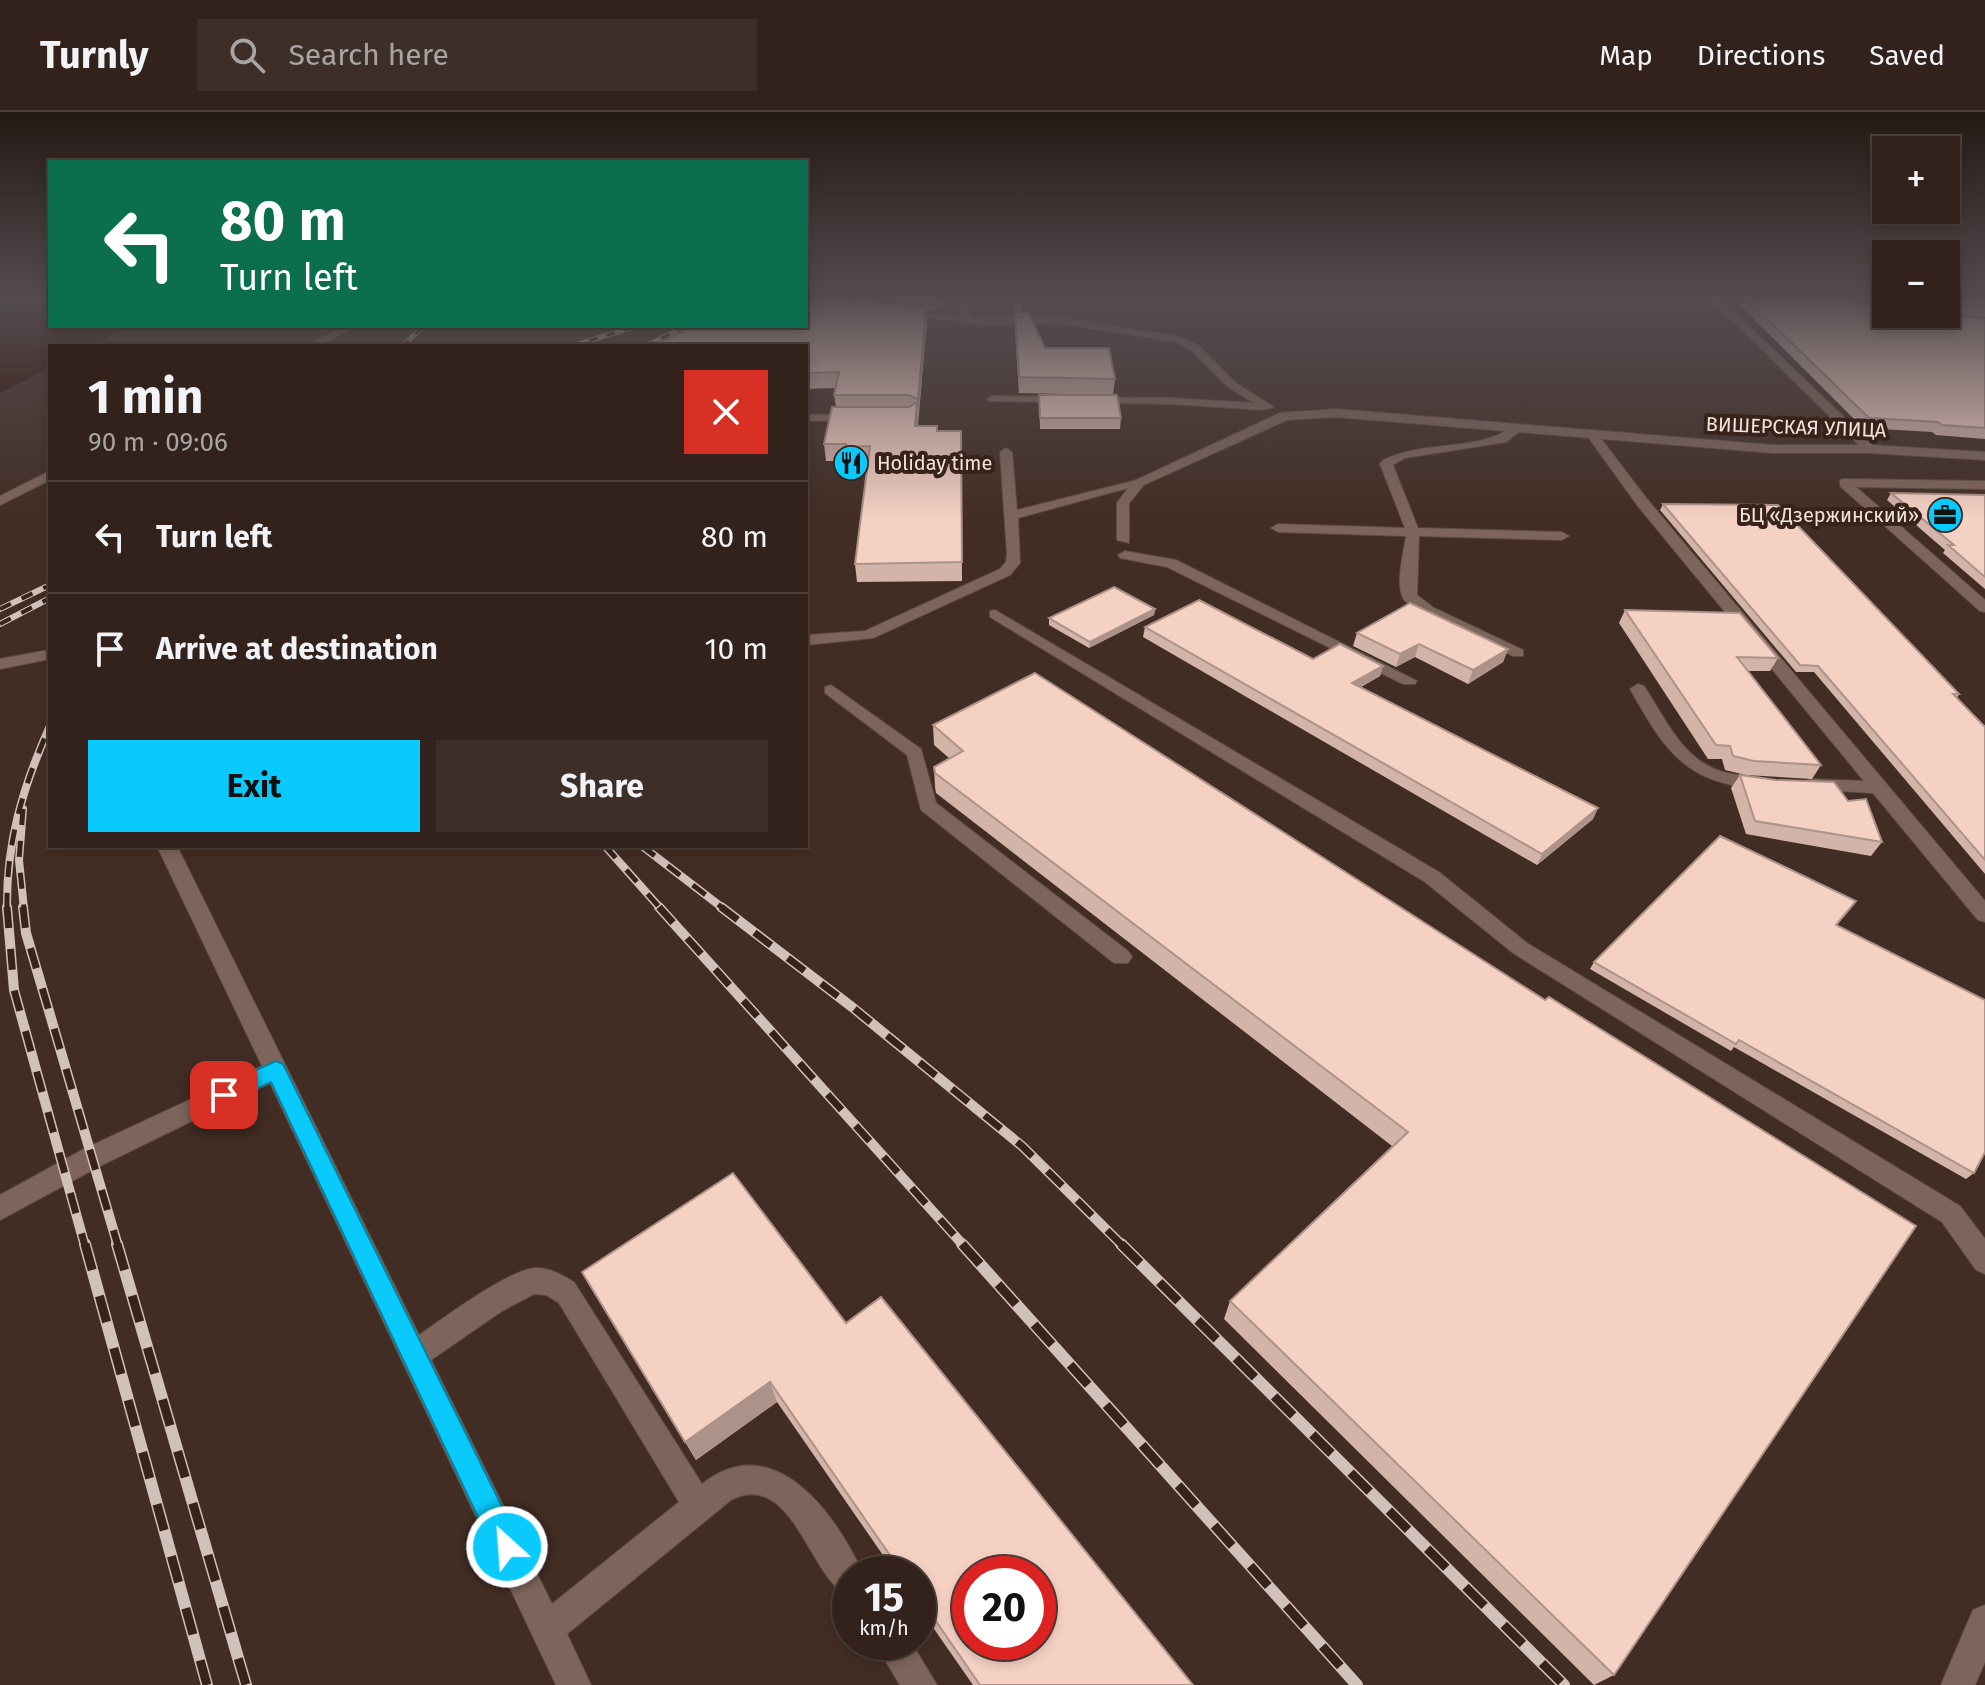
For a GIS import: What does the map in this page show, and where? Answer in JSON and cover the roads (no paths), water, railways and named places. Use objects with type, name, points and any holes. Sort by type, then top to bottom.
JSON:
[{"type":"street","name":"ВИШЕРСКАЯ УЛИЦА","points":[[1141,481],[1285,416],[1336,413],[1773,449],[1870,449],[1985,456]]},
{"type":"lane","points":[[1219,372],[1232,385],[1285,416]]},
{"type":"lane","points":[[1791,372],[1870,449]]},
{"type":"lane","points":[[992,399],[1171,401],[1268,407]]},
{"type":"lane","points":[[808,418],[867,417]]},
{"type":"lane","points":[[1518,428],[1502,440],[1390,459],[1386,464],[1413,531],[1408,587],[1416,604],[1518,653]]},
{"type":"lane","points":[[1592,434],[1642,502],[1985,915]]},
{"type":"lane","points":[[808,640],[868,635],[1005,572],[1013,563],[1014,554],[1006,452]]},
{"type":"lane","points":[[0,501],[48,476]]},
{"type":"lane","points":[[1010,510],[1141,481]]},
{"type":"lane","points":[[1141,481],[1123,503],[1124,548],[1171,563],[1409,681]]},
{"type":"lane","points":[[1985,485],[1844,483],[1985,608]]},
{"type":"lane","points":[[1278,528],[1562,536]]},
{"type":"lane","points":[[995,614],[1432,877],[1520,948],[1913,1189],[1951,1214],[1985,1261]]},
{"type":"lane","points":[[0,664],[48,655]]},
{"type":"lane","points":[[1638,689],[1678,754],[1716,777],[1782,784],[1877,787]]},
{"type":"lane","points":[[831,690],[915,753],[927,806],[1121,957]]},
{"type":"lane","points":[[168,848],[574,1685]]},
{"type":"lane","points":[[0,1208],[93,1157],[276,1070]]},
{"type":"lane","points":[[414,1355],[511,1292],[533,1281],[553,1284],[569,1294],[699,1507]]},
{"type":"lane","points":[[547,1629],[720,1489],[748,1478],[778,1486],[800,1506],[833,1556]]},
{"type":"lane","points":[[1958,1685],[1985,1622]]},
{"type":"lane","points":[[903,1660],[920,1685]]},
{"type":"railway","points":[[0,609],[48,586]]},
{"type":"railway","points":[[0,624],[48,599]]},
{"type":"railway","points":[[7,907],[7,885],[18,815],[48,731]]},
{"type":"railway","points":[[23,809],[19,860],[24,909]]},
{"type":"railway","points":[[607,848],[661,909]]},
{"type":"railway","points":[[645,848],[724,909]]},
{"type":"railway","points":[[7,907],[14,990],[85,1246]]},
{"type":"railway","points":[[23,907],[26,933],[118,1246]]},
{"type":"railway","points":[[659,907],[964,1246]]},
{"type":"railway","points":[[721,907],[852,1007],[1022,1146],[1123,1246]]},
{"type":"railway","points":[[85,1244],[207,1685]]},
{"type":"railway","points":[[117,1244],[246,1685]]},
{"type":"railway","points":[[962,1244],[1357,1685]]},
{"type":"railway","points":[[1121,1244],[1564,1685]]},
{"type":"place","name":"Holiday time","points":[[851,463]]},
{"type":"place","name":"БЦ «Дзержинский»","points":[[1945,515]]}]
